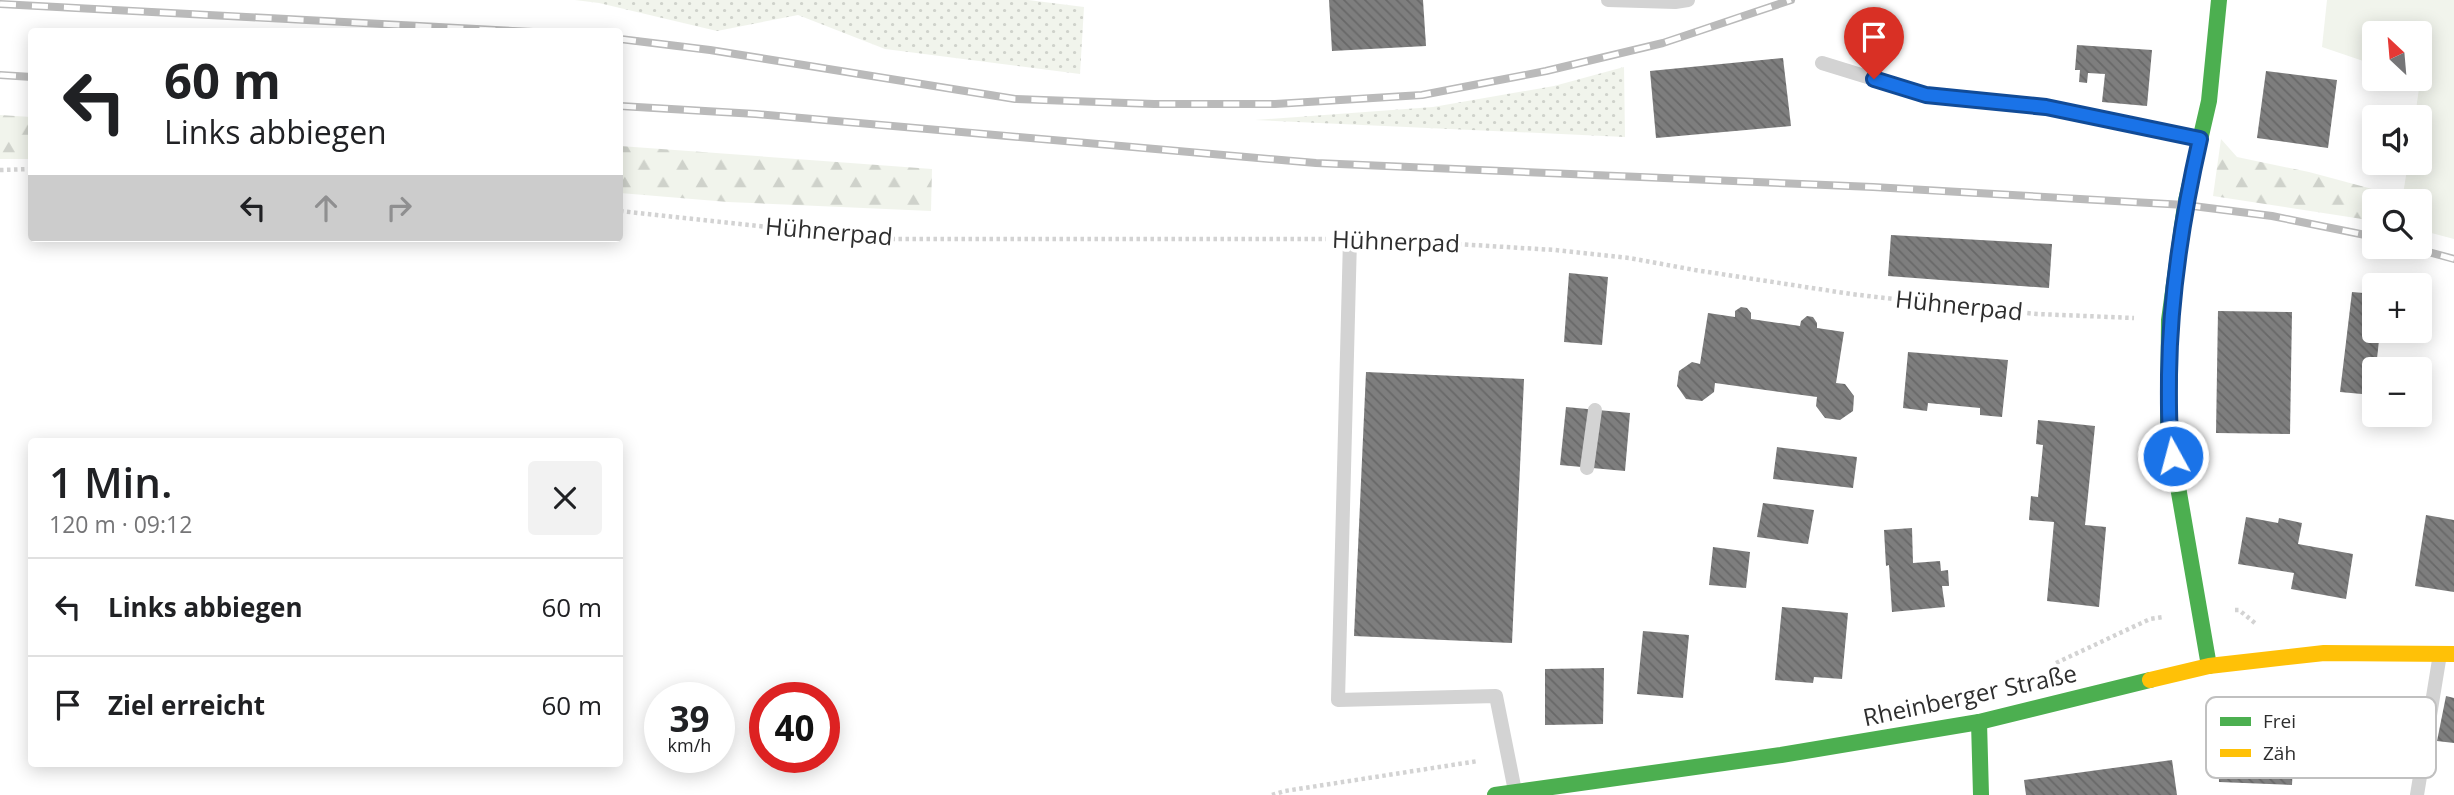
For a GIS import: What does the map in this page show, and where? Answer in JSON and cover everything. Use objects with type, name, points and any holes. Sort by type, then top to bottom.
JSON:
[{"type":"main road","points":[[2209,666],[2168,429],[2169,320],[2185,205],[2209,101],[2219,0]]},
{"type":"main road","name":"Rheinberger Straße","points":[[1496,795],[1782,755],[1979,722],[2209,666],[2325,653],[2447,653]]},
{"type":"main road","points":[[1979,722],[1982,795]]},
{"type":"lane","points":[[1608,0],[1688,0]]},
{"type":"lane","points":[[1822,63],[1926,95],[2046,107],[2200,139]]},
{"type":"lane","points":[[1350,239],[1338,700],[1496,696],[1516,792]]},
{"type":"lane","points":[[1587,468],[1595,410]]},
{"type":"lane","points":[[2436,705],[2447,653]]},
{"type":"path","points":[[0,170],[28,169]]},
{"type":"path","name":"Hühnerpad","points":[[623,211],[878,239],[1350,239],[1555,250],[1629,258],[1851,294],[1945,305],[2037,314],[2169,320]]},
{"type":"path","points":[[2054,664],[2150,620],[2239,610],[2258,626]]},
{"type":"path","points":[[1272,795],[1508,757]]},
{"type":"green space","points":[[575,0],[1028,0],[1084,7],[1080,74],[885,49],[798,15],[717,31],[599,3]]},
{"type":"green space","points":[[2327,0],[2454,0],[2454,239],[2432,233],[2432,189],[2404,189],[2406,175],[2432,175],[2432,105],[2417,105],[2419,91],[2432,91],[2432,21],[2362,21],[2362,61],[2322,47]]},
{"type":"green space","points":[[1624,67],[1625,137],[1255,120],[1433,107],[1554,86]]},
{"type":"green space","points":[[0,115],[28,117],[28,159],[0,159]]},
{"type":"green space","points":[[2221,139],[2237,157],[2372,189],[2362,189],[2362,219],[2213,196]]},
{"type":"green space","points":[[623,146],[932,169],[931,211],[728,202],[623,193]]},
{"type":"building","points":[[1329,0],[1423,0],[1426,46],[1332,51]]},
{"type":"building","points":[[2077,45],[2152,50],[2147,106],[2102,102],[2105,74],[2088,73],[2087,83],[2079,82],[2080,70],[2075,70]]},
{"type":"building","points":[[1783,58],[1791,126],[1656,138],[1650,71]]},
{"type":"building","points":[[2266,71],[2337,80],[2328,148],[2257,138]]},
{"type":"building","points":[[1891,235],[2052,244],[2049,288],[1888,276]]},
{"type":"building","points":[[1569,273],[1608,277],[1602,345],[1564,342]]},
{"type":"building","points":[[2352,292],[2362,293],[2362,343],[2379,343],[2377,357],[2362,357],[2362,394],[2340,392]]},
{"type":"building","points":[[1741,307],[1747,308],[1751,319],[1800,326],[1807,316],[1813,317],[1817,328],[1844,332],[1836,383],[1845,384],[1854,396],[1853,411],[1840,420],[1825,418],[1816,406],[1817,397],[1715,383],[1714,392],[1702,401],[1686,399],[1677,386],[1679,371],[1692,362],[1700,364],[1708,313],[1735,317],[1735,311]]},
{"type":"building","points":[[2218,311],[2292,312],[2290,434],[2216,433]]},
{"type":"building","points":[[1908,352],[2008,360],[2002,417],[1980,415],[1980,408],[1928,403],[1927,411],[1903,408]]},
{"type":"building","points":[[1366,372],[1524,379],[1512,643],[1354,636]]},
{"type":"building","points":[[1566,407],[1630,413],[1625,471],[1560,465]]},
{"type":"building","points":[[2038,420],[2095,426],[2085,525],[2106,527],[2099,607],[2047,601],[2054,522],[2029,520],[2031,496],[2038,497],[2043,445],[2036,444]]},
{"type":"building","points":[[1777,447],[1857,457],[1853,488],[1773,479]]},
{"type":"building","points":[[1763,503],[1814,510],[1808,544],[1757,537]]},
{"type":"building","points":[[2426,515],[2454,520],[2454,592],[2415,586]]},
{"type":"building","points":[[2246,517],[2278,523],[2279,518],[2302,523],[2298,544],[2353,554],[2346,599],[2291,589],[2294,573],[2238,564]]},
{"type":"building","points":[[1912,528],[1913,563],[1940,561],[1941,571],[1948,570],[1949,586],[1942,586],[1945,607],[1892,612],[1884,530]]},
{"type":"building","points":[[1713,547],[1750,552],[1746,588],[1709,585]]},
{"type":"building","points":[[1782,607],[1848,613],[1842,679],[1814,677],[1813,683],[1775,680]]},
{"type":"building","points":[[1643,631],[1689,635],[1683,698],[1637,694]]},
{"type":"building","points":[[1604,668],[1603,724],[1545,725],[1545,669]]},
{"type":"building","points":[[2446,696],[2454,698],[2454,743],[2437,741]]},
{"type":"building","points":[[2172,760],[2177,795],[2026,795],[2024,780]]},
{"type":"building","points":[[2219,778],[2292,778],[2292,785],[2219,782]]},
{"type":"railway","points":[[623,39],[710,50],[1015,99],[1154,104],[1275,104],[1422,95],[1546,71],[1663,43],[1791,0]]},
{"type":"railway","points":[[0,4],[457,28]]},
{"type":"railway","points":[[0,75],[28,77]]},
{"type":"railway","points":[[623,106],[756,114],[1316,163],[1873,187],[2185,205],[2272,216],[2362,234]]},
{"type":"railway","points":[[2432,253],[2454,259]]},
{"type":"traffic: fast","points":[[2209,666],[2168,429],[2169,320],[2185,205],[2209,101],[2219,0]]},
{"type":"traffic: fast","points":[[1495,795],[1781,755],[1979,722],[2150,680]]},
{"type":"traffic: fast","points":[[1979,722],[1981,795]]},
{"type":"traffic: slow","points":[[2150,680],[2209,666],[2324,653],[2454,654]]},
{"type":"route","points":[[1874,79],[1926,95],[2046,107],[2200,139],[2185,205],[2169,320],[2168,429],[2173,456]]}]
